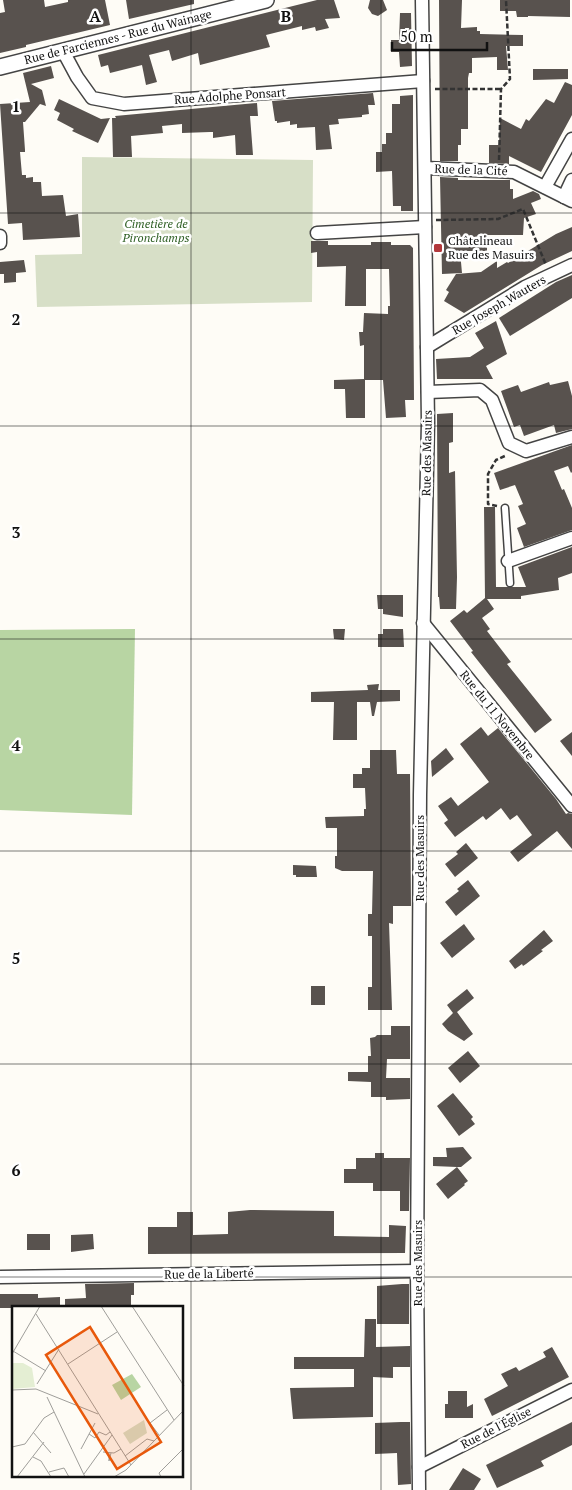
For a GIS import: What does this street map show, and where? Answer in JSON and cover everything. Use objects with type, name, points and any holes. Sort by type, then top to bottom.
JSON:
[{"type":"street","name":"Rue de Farciennes - Rue du Wainage","points":[[0,67],[266,0]]},
{"type":"street","name":"Rue des Masuirs","points":[[419,1490],[417,1271],[423,624],[428,392],[422,0]]},
{"type":"street","name":"Rue Adolphe Ponsart","points":[[63,51],[92,98],[124,104],[423,85]]},
{"type":"street","points":[[545,187],[572,139]]},
{"type":"street","name":"Rue de la Cité","points":[[425,168],[514,172],[568,199],[572,180]]},
{"type":"street","points":[[317,233],[425,223]]},
{"type":"street","points":[[0,236],[0,243]]},
{"type":"street","name":"Rue Joseph Wauters","points":[[427,347],[525,287],[572,265]]},
{"type":"street","points":[[428,392],[480,390],[492,400],[509,443],[526,451],[572,437]]},
{"type":"street","points":[[508,561],[572,538]]},
{"type":"street","name":"Rue du 11 Novembre","points":[[423,624],[572,806]]},
{"type":"street","name":"Rue de la Liberté","points":[[0,1277],[417,1271]]},
{"type":"street","name":"Rue de l'Église","points":[[419,1467],[572,1390]]},
{"type":"lane","points":[[505,508],[510,583]]},
{"type":"path","points":[[499,171],[501,89],[510,79],[506,0]]},
{"type":"path","points":[[423,85],[501,89]]},
{"type":"path","points":[[425,223],[498,220],[523,209],[550,275]]},
{"type":"path","points":[[505,508],[488,504],[488,474],[496,460],[521,448]]},
{"type":"green space","name":"Cimetière de Pironchamps","points":[[82,157],[313,160],[312,302],[37,307],[35,255],[82,254]]},
{"type":"green space","points":[[135,629],[132,815],[0,810],[0,630]]},
{"type":"building","points":[[3,0],[44,0],[45,7],[68,2],[68,0],[105,0],[110,25],[0,53],[0,13],[5,12]]},
{"type":"building","points":[[126,0],[194,0],[194,4],[129,19]]},
{"type":"building","points":[[317,0],[334,0],[340,18],[325,19],[329,28],[316,31],[315,27],[302,30],[302,26],[266,35],[270,47],[200,65],[198,53],[172,61],[169,50],[149,55],[157,82],[146,85],[142,65],[110,73],[108,65],[101,67],[98,55]]},
{"type":"building","points":[[370,0],[383,0],[387,10],[378,16],[372,14],[368,8]]},
{"type":"building","points":[[439,0],[462,0],[461,28],[477,27],[477,31],[480,31],[480,34],[523,35],[523,46],[506,46],[508,70],[497,70],[497,57],[472,58],[472,73],[469,73],[468,78],[468,129],[461,129],[458,161],[440,161]]},
{"type":"building","points":[[500,0],[570,0],[570,17],[517,17],[516,11],[500,11]]},
{"type":"building","points":[[400,13],[411,13],[412,66],[400,67],[399,52],[391,52],[391,40],[399,40]]},
{"type":"building","points":[[51,66],[54,78],[31,84],[42,90],[46,106],[40,104],[23,122],[25,152],[20,152],[22,175],[26,175],[26,178],[33,177],[33,182],[41,182],[42,196],[63,195],[66,216],[78,214],[80,237],[23,240],[22,223],[8,224],[0,104],[30,102],[23,73]]},
{"type":"building","points":[[533,69],[568,69],[568,79],[533,80]]},
{"type":"building","points":[[565,82],[572,85],[572,115],[541,172],[509,156],[509,164],[489,163],[489,145],[499,145],[500,118],[521,129],[526,119],[529,121],[546,99],[554,103]]},
{"type":"building","points":[[373,93],[375,105],[368,105],[369,114],[362,115],[362,117],[338,119],[339,124],[329,125],[332,149],[316,150],[315,127],[297,128],[297,124],[290,125],[290,121],[277,123],[275,121],[272,101]]},
{"type":"building","points":[[413,95],[413,211],[401,211],[401,206],[393,206],[392,171],[376,172],[376,152],[382,152],[382,144],[386,144],[386,133],[392,133],[392,104],[400,104],[400,96]]},
{"type":"building","points":[[59,99],[101,119],[110,118],[98,143],[72,131],[74,129],[57,120],[60,113],[54,110]]},
{"type":"building","points":[[257,103],[258,116],[250,116],[253,155],[236,155],[235,135],[213,138],[213,132],[182,133],[182,124],[162,126],[163,133],[131,136],[132,157],[113,157],[112,118],[116,118],[115,116]]},
{"type":"building","points":[[440,177],[458,178],[458,180],[510,180],[510,189],[513,189],[513,199],[533,191],[539,194],[541,199],[531,203],[536,214],[524,218],[523,235],[487,235],[487,251],[460,251],[462,273],[442,274]]},
{"type":"building","points":[[572,227],[572,251],[542,265],[464,313],[444,301],[449,292],[446,290],[456,274],[481,272],[497,261],[497,268],[556,234]]},
{"type":"building","points":[[311,241],[328,241],[328,245],[371,245],[371,242],[391,242],[391,245],[410,245],[413,248],[414,400],[405,400],[406,417],[386,418],[383,380],[365,380],[365,418],[346,418],[345,389],[334,389],[334,380],[364,379],[364,345],[360,346],[359,332],[363,332],[364,313],[388,314],[388,306],[390,306],[389,269],[366,269],[366,306],[345,306],[346,266],[317,267],[317,252],[311,253]]},
{"type":"building","points":[[24,260],[26,272],[16,273],[16,282],[4,283],[4,274],[0,274],[0,262]]},
{"type":"building","points":[[572,275],[572,298],[510,336],[499,318],[556,282]]},
{"type":"building","points":[[496,321],[507,354],[486,366],[493,379],[437,379],[436,359],[470,357],[484,348],[475,333]]},
{"type":"building","points":[[568,381],[572,396],[572,429],[556,433],[554,425],[524,436],[520,425],[514,427],[501,391],[518,385],[521,392],[549,382],[550,385]]},
{"type":"building","points":[[453,413],[453,442],[449,443],[449,473],[455,471],[456,609],[440,609],[438,597],[437,414]]},
{"type":"building","points":[[572,445],[572,472],[568,466],[554,471],[572,508],[572,530],[524,547],[517,528],[526,524],[518,506],[523,504],[515,485],[500,490],[494,473]]},
{"type":"building","points":[[484,507],[495,507],[496,587],[526,587],[518,567],[572,547],[572,573],[558,578],[559,590],[521,596],[521,599],[487,599],[494,609],[482,618],[490,629],[487,631],[511,662],[507,664],[552,720],[535,733],[471,652],[473,651],[450,621],[464,610],[467,613],[485,598]]},
{"type":"building","points":[[377,595],[403,595],[403,617],[383,614],[383,609],[378,609]]},
{"type":"building","points":[[333,629],[345,629],[344,640],[334,639]]},
{"type":"building","points":[[383,629],[403,629],[404,647],[378,647],[378,634],[383,634]]},
{"type":"building","points":[[379,684],[378,690],[400,690],[400,701],[377,702],[374,716],[372,716],[370,702],[357,702],[357,740],[333,740],[334,702],[311,702],[311,692],[368,690],[367,685]]},
{"type":"building","points":[[481,727],[488,736],[498,728],[566,814],[572,814],[572,849],[557,831],[518,862],[510,852],[532,835],[517,815],[510,820],[501,808],[486,820],[483,816],[455,837],[444,823],[448,820],[438,806],[451,797],[458,806],[489,782],[460,744]]},
{"type":"building","points":[[572,732],[572,756],[560,741]]},
{"type":"building","points":[[446,748],[454,759],[432,777],[431,761]]},
{"type":"building","points":[[370,750],[396,750],[397,774],[410,774],[411,906],[393,906],[393,924],[389,923],[392,1010],[368,1010],[368,987],[372,987],[372,936],[368,936],[368,914],[372,914],[373,871],[342,871],[335,868],[337,828],[326,828],[325,817],[364,816],[364,809],[366,809],[365,788],[353,788],[353,774],[362,774],[362,768],[370,768]]},
{"type":"building","points":[[466,843],[478,858],[455,877],[445,864],[458,854],[456,852]]},
{"type":"building","points":[[293,865],[316,866],[317,877],[296,877],[296,875],[293,875]]},
{"type":"building","points":[[468,880],[480,896],[456,916],[445,902],[459,891],[457,889]]},
{"type":"building","points":[[464,924],[475,939],[452,958],[440,943]]},
{"type":"building","points":[[544,930],[553,941],[526,964],[523,966],[522,964],[515,969],[509,961]]},
{"type":"building","points":[[311,986],[325,986],[325,1005],[311,1005]]},
{"type":"building","points":[[467,989],[474,998],[457,1012],[473,1034],[464,1041],[448,1031],[442,1024],[453,1013],[447,1005]]},
{"type":"building","points":[[391,1026],[410,1026],[410,1059],[387,1059],[386,1078],[410,1078],[410,1099],[386,1100],[386,1097],[371,1097],[371,1082],[348,1081],[348,1072],[368,1072],[368,1056],[371,1056],[370,1038],[377,1035],[391,1035]]},
{"type":"building","points":[[468,1051],[480,1066],[460,1083],[448,1068]]},
{"type":"building","points":[[453,1093],[473,1117],[471,1119],[475,1124],[459,1136],[437,1106]]},
{"type":"building","points":[[463,1147],[472,1158],[461,1167],[433,1166],[433,1157],[447,1157],[446,1148]]},
{"type":"building","points":[[375,1153],[384,1153],[384,1158],[410,1158],[409,1211],[400,1211],[400,1191],[373,1191],[373,1183],[344,1183],[344,1169],[356,1169],[356,1158],[375,1158]]},
{"type":"building","points":[[457,1167],[468,1181],[448,1199],[436,1184]]},
{"type":"building","points":[[250,1210],[334,1211],[334,1236],[389,1237],[389,1225],[406,1226],[405,1253],[148,1254],[148,1227],[177,1227],[177,1212],[193,1212],[193,1235],[228,1234],[228,1212]]},
{"type":"building","points":[[27,1234],[50,1234],[50,1250],[27,1250]]},
{"type":"building","points":[[93,1234],[94,1249],[71,1252],[71,1235]]},
{"type":"building","points":[[134,1283],[134,1295],[131,1295],[131,1306],[65,1306],[65,1299],[86,1298],[85,1284]]},
{"type":"building","points":[[409,1284],[409,1324],[377,1324],[377,1286]]},
{"type":"building","points":[[0,1294],[38,1294],[38,1298],[60,1297],[60,1306],[12,1306],[12,1308],[0,1308]]},
{"type":"building","points":[[365,1319],[376,1319],[376,1347],[410,1346],[410,1367],[393,1367],[393,1378],[373,1377],[373,1417],[293,1419],[290,1388],[354,1387],[354,1369],[294,1369],[294,1357],[364,1357]]},
{"type":"building","points":[[552,1347],[569,1377],[492,1416],[484,1399],[508,1386],[501,1374],[516,1367],[519,1371],[546,1357],[543,1352]]},
{"type":"building","points":[[448,1391],[467,1391],[467,1407],[473,1404],[473,1418],[445,1418],[445,1404],[448,1404]]},
{"type":"building","points":[[410,1422],[411,1484],[398,1485],[397,1453],[375,1454],[375,1423]]},
{"type":"building","points":[[572,1422],[572,1445],[541,1461],[544,1466],[497,1488],[486,1465]]},
{"type":"building","points":[[463,1468],[481,1479],[474,1490],[449,1490]]},
{"type":"place","name":"Châtelineau Rue des Masuirs","points":[[438,248]]}]
